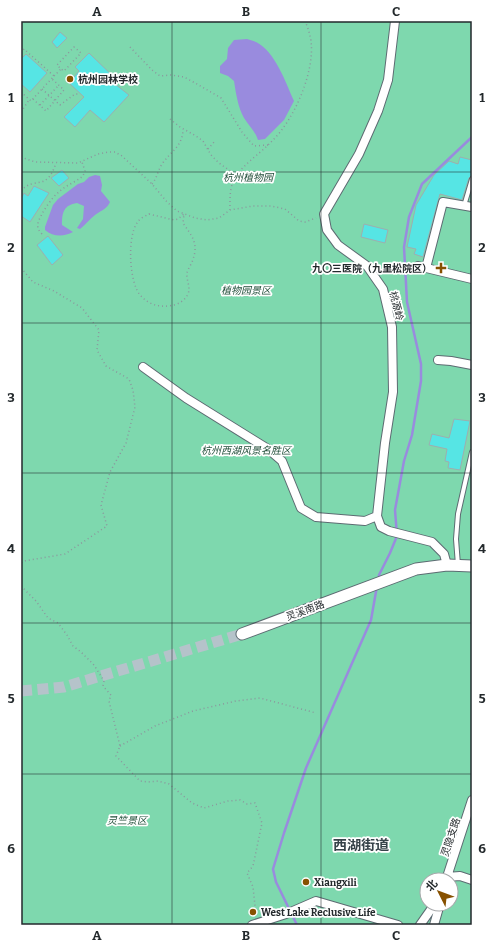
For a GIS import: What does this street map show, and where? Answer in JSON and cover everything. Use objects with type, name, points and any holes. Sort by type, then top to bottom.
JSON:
[{"type":"main road","points":[[447,565],[472,566]]},
{"type":"main road","name":"灵溪南路","points":[[242,634],[416,569],[447,565]]},
{"type":"street","points":[[324,214],[359,154],[378,111],[388,80],[395,21]]},
{"type":"street","points":[[468,206],[443,202],[422,267],[472,279]]},
{"type":"street","name":"桃源岭","points":[[324,214],[327,230],[338,245],[367,266],[383,289],[392,326],[393,392],[385,442],[377,516]]},
{"type":"street","points":[[438,360],[472,365]]},
{"type":"street","points":[[143,367],[186,398],[268,449],[282,461],[301,508],[316,517],[365,521],[377,516],[381,527],[402,535],[432,542],[444,554],[447,565]]},
{"type":"street","name":"灵隐支路","points":[[449,872],[472,800]]},
{"type":"street","points":[[459,876],[472,880]]},
{"type":"street","points":[[252,925],[300,909],[316,901],[398,925]]},
{"type":"street","points":[[420,925],[429,912]]},
{"type":"street","points":[[434,925],[437,912]]},
{"type":"lane","points":[[468,206],[472,179]]},
{"type":"lane","points":[[458,566],[456,539],[458,514],[472,452]]},
{"type":"path","points":[[230,210],[230,193],[236,175],[268,145],[283,128],[295,110],[302,93],[310,68],[311,54],[311,42],[305,21]]},
{"type":"path","points":[[33,99],[61,69],[64,71],[81,54],[74,47],[57,65],[61,69]]},
{"type":"path","points":[[130,47],[152,70],[160,76],[171,75],[184,77],[221,98],[242,132],[254,146],[268,145]]},
{"type":"path","points":[[21,53],[24,49],[54,76]]},
{"type":"path","points":[[21,92],[31,101],[33,99],[46,111],[64,90],[52,79]]},
{"type":"path","points":[[40,105],[59,85]]},
{"type":"path","points":[[42,89],[60,105],[75,94],[79,94]]},
{"type":"path","points":[[21,112],[29,99]]},
{"type":"path","points":[[170,119],[203,141],[208,150],[219,163],[236,175]]},
{"type":"path","points":[[152,184],[156,179],[162,165],[174,152],[183,137],[183,129]]},
{"type":"path","points":[[208,150],[214,142]]},
{"type":"path","points":[[21,157],[35,162],[78,163],[98,154],[115,152],[122,156],[152,184],[167,202],[177,211],[195,218],[207,220],[219,218],[230,210],[253,206],[271,206],[285,209],[299,221],[305,222],[311,221],[324,214]]},
{"type":"path","points":[[42,234],[39,231],[38,224],[41,217],[52,199],[60,191],[83,176],[85,171],[82,162]]},
{"type":"path","points":[[21,191],[24,187],[44,182],[50,176],[56,163]]},
{"type":"path","points":[[21,184],[24,187]]},
{"type":"path","points":[[149,214],[174,220],[178,219],[184,214],[182,223],[194,240],[194,258],[187,274],[188,294],[180,303],[156,306],[141,296],[135,285],[130,251],[133,230],[137,222],[149,214]]},
{"type":"path","points":[[21,268],[33,282],[54,291],[82,308],[99,330],[97,350],[106,366],[129,379],[133,390],[135,407],[126,443],[110,472],[101,505],[107,526],[65,554],[24,561],[21,563]]},
{"type":"path","points":[[21,586],[36,601],[48,618],[58,623],[73,646],[94,665],[104,681],[103,686],[111,695],[110,701],[120,746],[116,756],[140,781],[158,781],[169,784],[192,803],[204,808],[228,801],[240,800],[247,804],[255,804],[262,823],[253,866],[247,873],[253,886],[256,918],[263,922]]},
{"type":"path","points":[[120,746],[155,726],[187,714],[236,700],[260,698],[316,713]]},
{"type":"green space","name":"植物园景区","points":[[21,21],[472,21],[472,925],[21,925]]},
{"type":"shaded area","points":[[247,39],[263,46],[269,52],[279,68],[294,101],[284,120],[265,139],[258,140],[254,131],[244,118],[236,96],[234,81],[228,76],[220,73],[220,66],[227,59],[228,48],[234,40]]},
{"type":"shaded area","points":[[95,175],[100,176],[102,185],[101,191],[110,202],[107,206],[80,229],[77,228],[83,219],[84,206],[77,203],[69,205],[63,213],[62,225],[73,232],[59,236],[51,234],[45,230],[53,205],[58,199],[78,184]]},
{"type":"building","points":[[60,32],[67,38],[57,48],[52,42]]},
{"type":"building","points":[[89,53],[118,81],[115,84],[129,95],[104,122],[90,110],[75,127],[64,117],[84,97],[69,83],[79,71],[75,67]]},
{"type":"building","points":[[26,54],[47,73],[30,92],[21,84],[21,59]]},
{"type":"building","points":[[460,157],[472,160],[472,176],[469,178],[462,200],[440,194],[423,257],[414,254],[416,249],[407,247],[416,205],[434,175],[449,161],[458,164]]},
{"type":"building","points":[[62,170],[69,178],[59,186],[51,178]]},
{"type":"building","points":[[34,186],[49,193],[30,222],[21,216],[21,199],[24,193],[28,196]]},
{"type":"building","points":[[364,224],[388,230],[385,243],[361,237]]},
{"type":"building","points":[[48,236],[63,255],[52,265],[37,245]]},
{"type":"building","points":[[454,419],[470,421],[460,470],[448,468],[449,462],[445,461],[447,449],[429,445],[432,434],[449,438]]},
{"type":"waterway","points":[[379,579],[379,575],[397,536],[395,510],[404,461],[412,435],[421,381],[421,364],[407,302],[404,247],[409,217],[422,184],[472,137]]},
{"type":"waterway","points":[[297,925],[276,882],[273,869],[306,768],[371,620],[377,586]]},
{"type":"tunnel","points":[[21,691],[64,687],[242,634]]},
{"type":"place","name":"杭州园林学校","points":[[70,79]]},
{"type":"place","name":"九〇三医院（九里松院区）","points":[[441,268]]},
{"type":"place","name":"Xiangxili","points":[[306,882]]},
{"type":"place","name":"West Lake Reclusive Life","points":[[253,912]]},
{"type":"district","name":"西湖街道","points":[[361,845]]},
{"type":"park label","name":"杭州植物园","points":[[248,177]]},
{"type":"park label","name":"杭州西湖风景名胜区","points":[[246,450]]},
{"type":"park label","name":"灵竺景区","points":[[127,820]]}]
